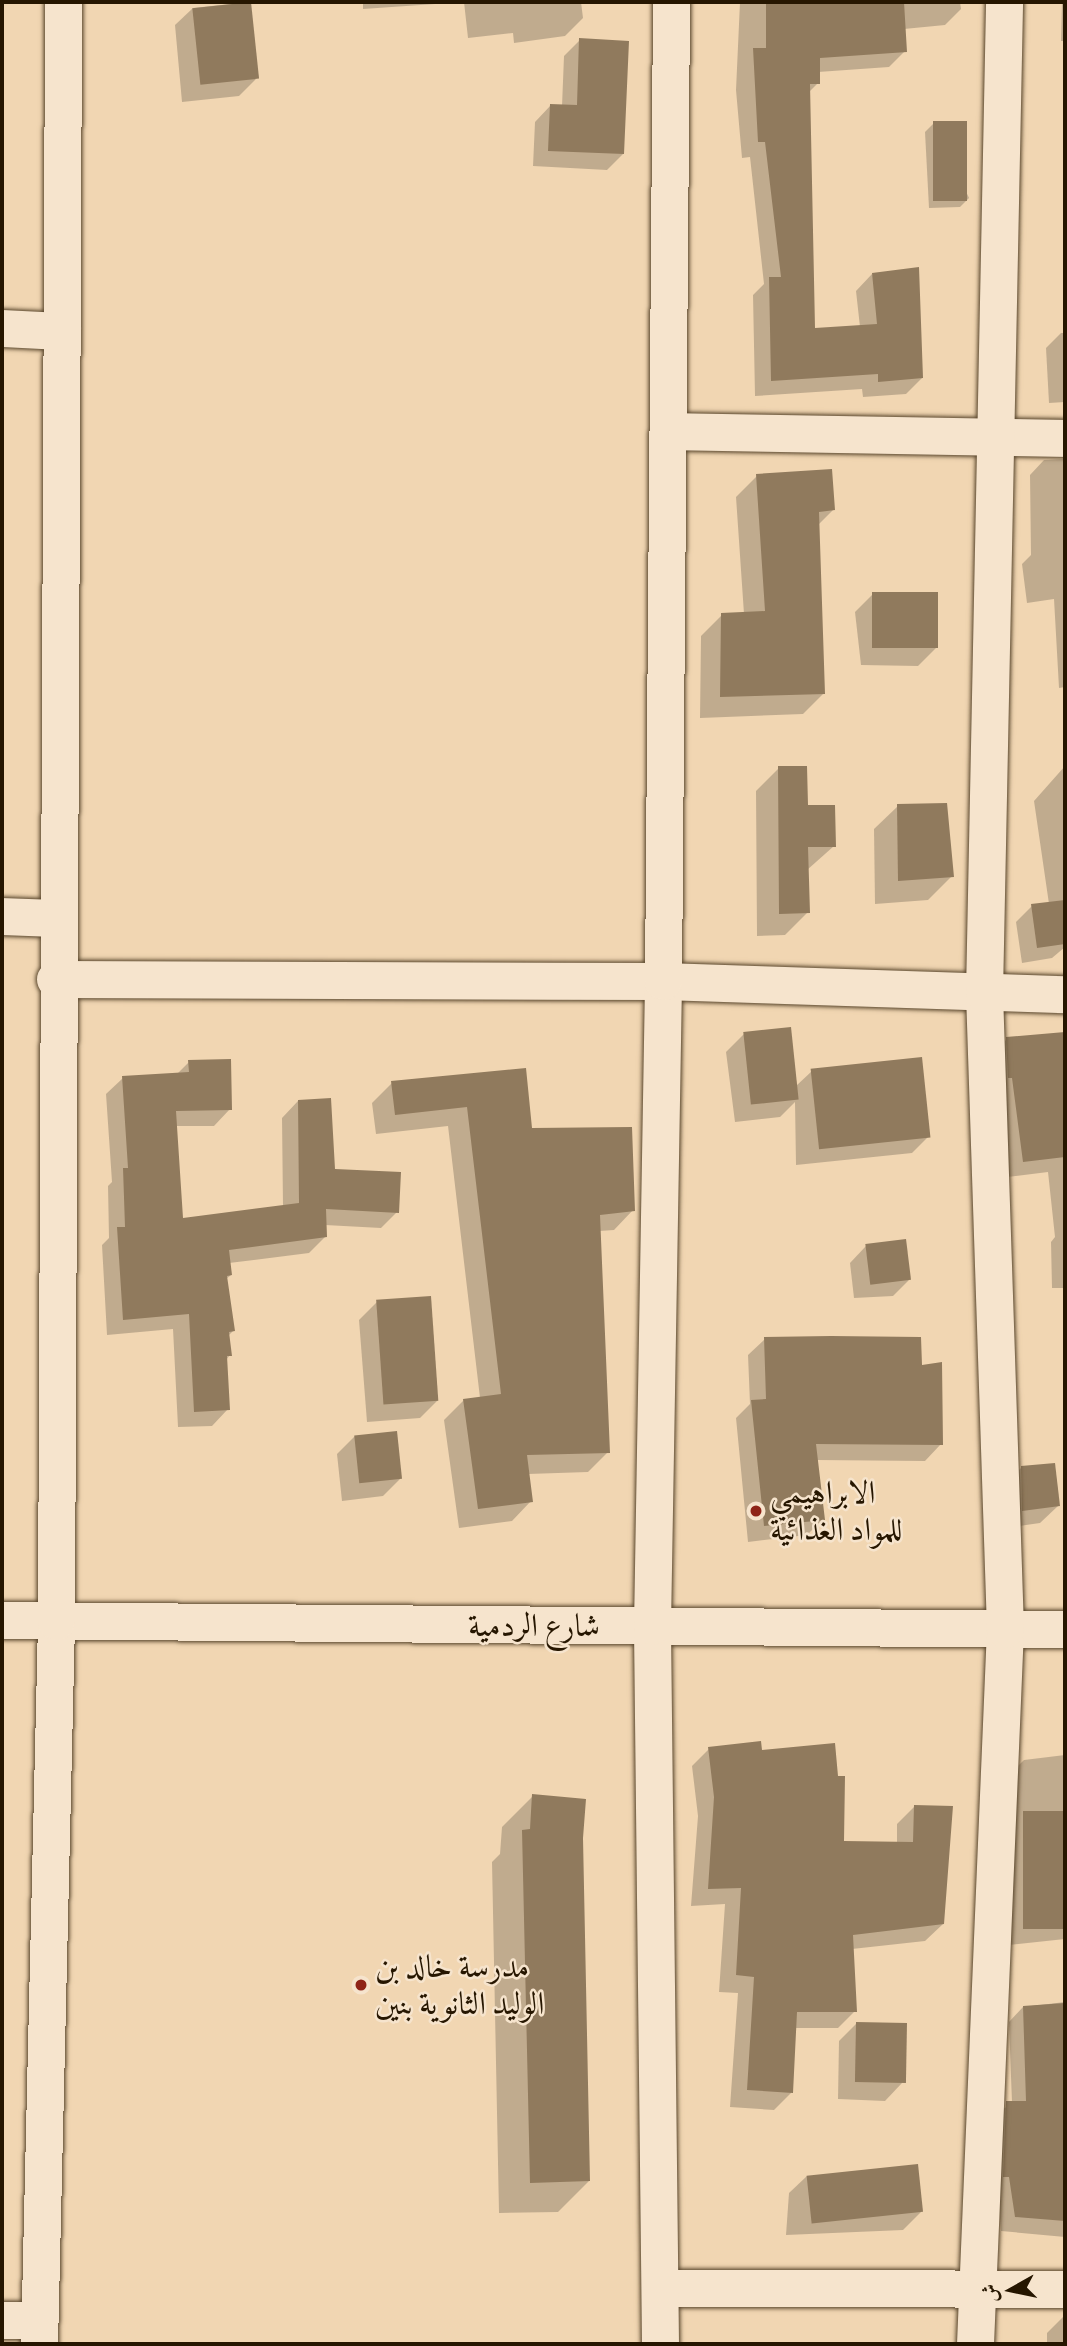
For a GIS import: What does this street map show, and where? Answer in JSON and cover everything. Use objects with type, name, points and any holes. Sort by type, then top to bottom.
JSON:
[{"type":"street","points":[[2,2320],[39,2332],[56,1621],[55,979],[62,331],[62,2]]},
{"type":"street","points":[[660,2344],[652,1626],[663,981],[671,2]]},
{"type":"street","points":[[975,2344],[974,2288],[1005,1629],[984,993],[993,439],[1004,2]]},
{"type":"street","points":[[2,328],[62,331]]},
{"type":"street","points":[[668,431],[993,439],[1065,438]]},
{"type":"street","points":[[2,916],[57,918]]},
{"type":"street","points":[[55,979],[663,981],[1065,994]]},
{"type":"street","name":"شارع الردمية","points":[[2,1620],[1065,1629]]},
{"type":"street","points":[[661,2288],[1065,2288]]},
{"type":"building","points":[[251,2],[259,79],[200,85],[192,8]]},
{"type":"building","points":[[766,2],[904,2],[907,52],[820,58],[820,84],[810,84],[815,328],[877,324],[872,273],[919,267],[923,378],[878,382],[878,374],[771,381],[769,277],[781,277],[765,142],[758,142],[753,48],[766,48]]},
{"type":"building","points":[[579,38],[629,41],[624,154],[548,151],[550,104],[577,105]]},
{"type":"building","points":[[933,121],[967,121],[967,201],[933,201]]},
{"type":"building","points":[[832,469],[835,510],[819,512],[825,694],[720,697],[721,613],[765,611],[756,474]]},
{"type":"building","points":[[872,592],[938,592],[938,648],[872,648]]},
{"type":"building","points":[[778,766],[807,766],[808,805],[835,805],[836,847],[808,847],[810,913],[779,914]]},
{"type":"building","points":[[947,803],[954,877],[898,881],[897,804]]},
{"type":"building","points":[[1065,900],[1065,944],[1037,948],[1031,904]]},
{"type":"building","points":[[791,1027],[799,1100],[751,1105],[743,1032]]},
{"type":"building","points":[[1065,1032],[1065,1157],[1023,1162],[1012,1078],[1008,1078],[1006,1037]]},
{"type":"building","points":[[922,1057],[930,1138],[819,1149],[811,1069]]},
{"type":"building","points":[[231,1059],[232,1110],[176,1111],[183,1218],[299,1203],[298,1100],[331,1098],[335,1169],[401,1172],[399,1213],[326,1209],[327,1237],[229,1250],[232,1275],[227,1276],[235,1331],[229,1332],[232,1356],[227,1356],[230,1410],[194,1412],[189,1314],[123,1320],[117,1227],[125,1227],[123,1168],[128,1168],[122,1076],[189,1072],[188,1060]]},
{"type":"building","points":[[526,1068],[532,1128],[632,1127],[635,1211],[600,1215],[610,1453],[527,1455],[533,1502],[478,1509],[463,1399],[501,1394],[467,1107],[395,1115],[391,1081]]},
{"type":"building","points":[[906,1239],[911,1280],[870,1285],[865,1244]]},
{"type":"building","points":[[431,1296],[438,1401],[383,1405],[376,1300]]},
{"type":"building","points":[[764,1337],[921,1337],[922,1365],[942,1362],[943,1445],[816,1444],[825,1520],[764,1526],[751,1400],[766,1399]]},
{"type":"building","points":[[397,1431],[402,1479],[359,1483],[354,1435]]},
{"type":"building","points":[[1055,1463],[1060,1506],[1022,1511],[1021,1466]]},
{"type":"building","points":[[761,1741],[762,1750],[835,1743],[838,1776],[845,1776],[844,1841],[913,1842],[914,1805],[953,1806],[944,1924],[853,1935],[857,2012],[797,2012],[793,2093],[747,2090],[754,1977],[736,1975],[741,1888],[708,1889],[714,1797],[708,1747]]},
{"type":"building","points":[[532,1794],[586,1799],[583,1838],[590,2181],[530,2183],[522,1830],[530,1829]]},
{"type":"building","points":[[1023,1811],[1065,1811],[1065,1929],[1023,1929]]},
{"type":"building","points":[[1065,2003],[1065,2221],[1015,2217],[1009,2177],[1003,2177],[1006,2101],[1026,2101],[1023,2006]]},
{"type":"building","points":[[856,2022],[907,2023],[906,2083],[855,2082]]},
{"type":"building","points":[[918,2164],[923,2212],[812,2223],[807,2176]]},
{"type":"place","name":"الابراهيمي للمواد الغذائية","points":[[756,1511]]},
{"type":"place","name":"مدرسة خالد بن الوليد الثانوية بنين","points":[[361,1985]]}]
